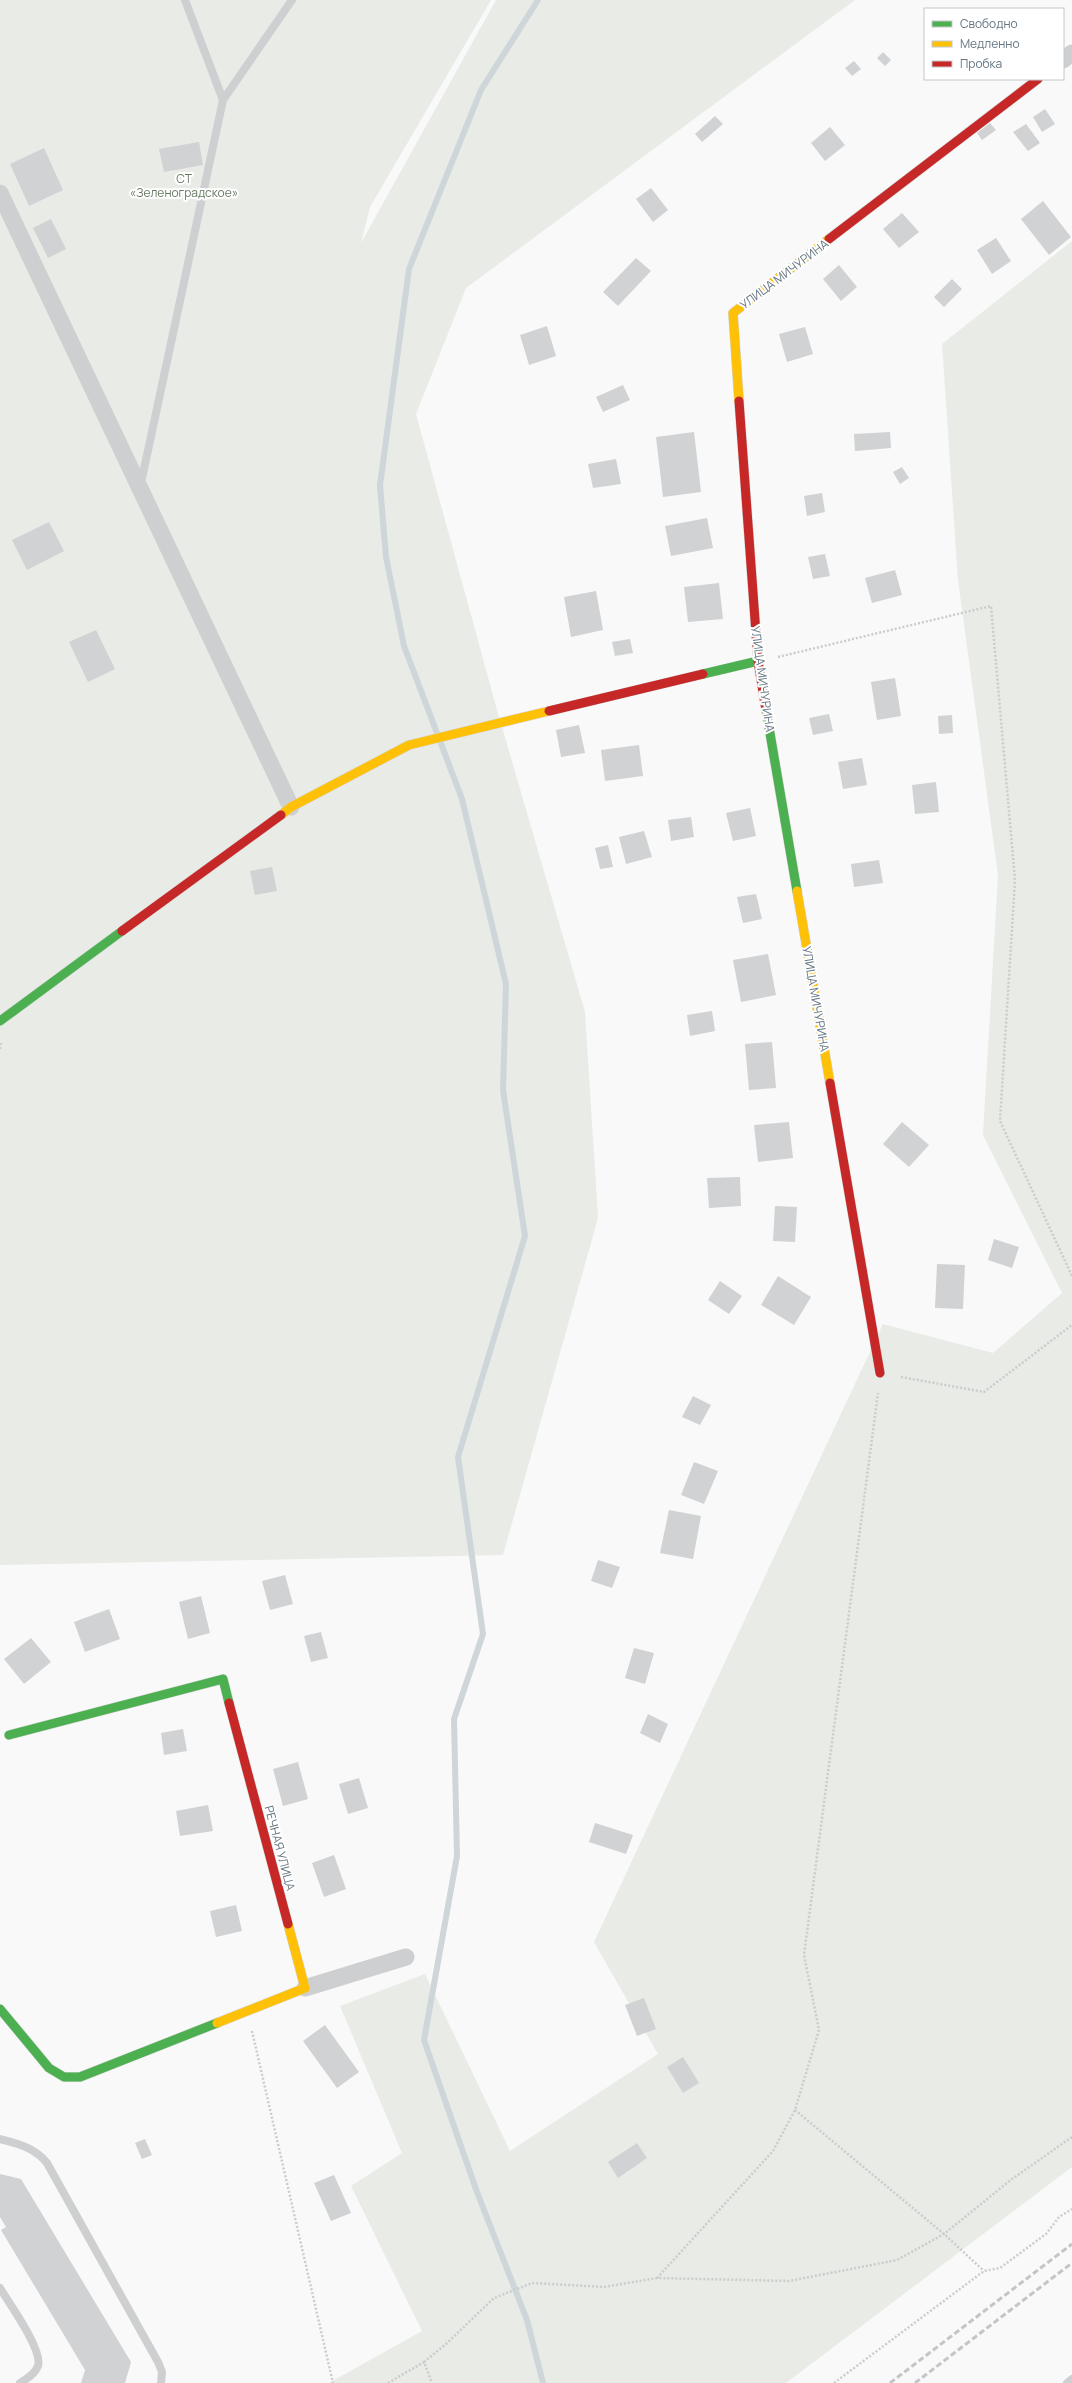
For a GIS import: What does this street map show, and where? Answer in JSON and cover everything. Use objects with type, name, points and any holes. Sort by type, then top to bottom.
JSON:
[{"type":"street","points":[[1064,59],[1072,53]]},
{"type":"street","name":"УЛИЦА МИЧУРИНА","points":[[880,1373],[758,661],[732,313],[1037,80]]},
{"type":"street","points":[[0,193],[291,807]]},
{"type":"street","points":[[0,1021],[291,807],[409,745],[758,661]]},
{"type":"street","name":"РЕЧНАЯ УЛИЦА","points":[[9,1735],[223,1679],[305,1988]]},
{"type":"street","points":[[0,2009],[49,2068],[64,2077],[80,2077],[305,1988],[406,1958]]},
{"type":"lane","points":[[185,0],[223,100]]},
{"type":"lane","points":[[140,487],[223,100],[292,0]]},
{"type":"lane","points":[[0,2139],[29,2148],[39,2153],[47,2163],[158,2362],[162,2372],[161,2383]]},
{"type":"lane","points":[[0,2288],[37,2351],[38,2366],[30,2377],[20,2383]]},
{"type":"lane","points":[[1067,2383],[1072,2379]]},
{"type":"path","points":[[758,661],[990,606],[1015,880],[1000,1121],[1072,1276]]},
{"type":"path","points":[[657,2278],[773,2151],[795,2110],[819,2030],[804,1955],[880,1373],[984,1392],[1072,1325]]},
{"type":"path","points":[[247,2010],[333,2383]]},
{"type":"path","points":[[795,2110],[944,2234],[984,2271]]},
{"type":"path","points":[[388,2383],[424,2362],[446,2344],[494,2298],[532,2283],[604,2287],[657,2278],[789,2281],[897,2260],[944,2234],[1012,2179],[1072,2137]]},
{"type":"path","points":[[834,2383],[984,2271],[1000,2268],[1046,2234],[1059,2217],[1072,2209]]},
{"type":"path","points":[[424,2362],[432,2383]]},
{"type":"green space","name":"СТ «Зеленоградское»","points":[[0,0],[491,0],[370,207],[361,243],[496,0],[855,0],[466,288],[416,414],[497,710],[585,1012],[598,1218],[503,1555],[0,1565]]},
{"type":"green space","points":[[1072,241],[1072,2167],[786,2383],[329,2383],[422,2331],[351,2186],[402,2153],[340,2006],[425,1974],[510,2151],[658,2054],[594,1942],[883,1324],[993,1353],[1062,1293],[983,1135],[998,875],[958,580],[942,344]]},
{"type":"building","points":[[883,52],[891,60],[885,66],[877,58]]},
{"type":"building","points":[[854,61],[861,69],[852,76],[845,68]]},
{"type":"building","points":[[1045,109],[1055,124],[1042,132],[1033,117]]},
{"type":"building","points":[[715,116],[723,124],[702,142],[695,134]]},
{"type":"building","points":[[990,123],[996,130],[982,140],[977,133]]},
{"type":"building","points":[[1026,124],[1040,143],[1028,151],[1013,132]]},
{"type":"building","points":[[830,127],[845,145],[825,161],[811,143]]},
{"type":"building","points":[[199,142],[203,165],[164,172],[159,149]]},
{"type":"building","points":[[44,148],[63,190],[29,206],[10,164]]},
{"type":"building","points":[[651,188],[668,210],[653,222],[636,199]]},
{"type":"building","points":[[1043,201],[1071,237],[1049,255],[1021,219]]},
{"type":"building","points":[[902,213],[919,232],[899,248],[883,229]]},
{"type":"building","points":[[51,219],[66,249],[48,258],[33,228]]},
{"type":"building","points":[[996,238],[1011,261],[992,274],[977,250]]},
{"type":"building","points":[[636,258],[651,271],[618,306],[603,292]]},
{"type":"building","points":[[839,265],[857,287],[841,301],[823,279]]},
{"type":"building","points":[[952,279],[962,289],[944,307],[934,297]]},
{"type":"building","points":[[547,326],[556,356],[529,365],[520,335]]},
{"type":"building","points":[[805,327],[813,354],[787,362],[779,334]]},
{"type":"building","points":[[623,385],[630,400],[603,412],[596,397]]},
{"type":"building","points":[[694,432],[701,492],[663,497],[656,437]]},
{"type":"building","points":[[890,432],[891,448],[855,451],[854,434]]},
{"type":"building","points":[[616,459],[621,484],[593,488],[588,464]]},
{"type":"building","points":[[902,467],[909,478],[900,484],[893,472]]},
{"type":"building","points":[[822,493],[825,512],[807,516],[804,496]]},
{"type":"building","points":[[707,518],[713,548],[671,556],[665,526]]},
{"type":"building","points":[[49,522],[64,551],[27,570],[12,540]]},
{"type":"building","points":[[825,554],[830,576],[813,579],[808,557]]},
{"type":"building","points":[[895,570],[902,595],[872,603],[865,578]]},
{"type":"building","points":[[719,583],[723,619],[688,622],[684,587]]},
{"type":"building","points":[[596,591],[603,630],[571,637],[564,597]]},
{"type":"building","points":[[96,630],[115,669],[88,682],[69,642]]},
{"type":"building","points":[[630,639],[633,653],[615,656],[612,642]]},
{"type":"building","points":[[895,678],[901,716],[877,720],[871,682]]},
{"type":"building","points":[[829,714],[833,731],[813,735],[809,718]]},
{"type":"building","points":[[952,715],[953,733],[939,734],[938,716]]},
{"type":"building","points":[[579,725],[585,753],[561,757],[556,730]]},
{"type":"building","points":[[639,745],[643,776],[605,781],[601,750]]},
{"type":"building","points":[[862,758],[867,785],[843,789],[838,762]]},
{"type":"building","points":[[936,782],[939,812],[915,814],[912,785]]},
{"type":"building","points":[[750,808],[756,836],[733,841],[726,813]]},
{"type":"building","points":[[691,817],[694,837],[671,841],[668,820]]},
{"type":"building","points":[[644,831],[652,857],[626,864],[619,837]]},
{"type":"building","points":[[608,845],[613,867],[600,869],[595,848]]},
{"type":"building","points":[[879,860],[883,883],[854,887],[851,864]]},
{"type":"building","points":[[272,867],[277,891],[255,895],[250,871]]},
{"type":"building","points":[[756,894],[762,919],[743,923],[737,897]]},
{"type":"building","points":[[768,954],[776,995],[741,1002],[733,960]]},
{"type":"building","points":[[712,1011],[715,1031],[690,1036],[687,1015]]},
{"type":"building","points":[[772,1042],[776,1088],[749,1090],[745,1044]]},
{"type":"building","points":[[789,1122],[793,1158],[758,1162],[754,1125]]},
{"type":"building","points":[[902,1122],[929,1145],[909,1167],[883,1144]]},
{"type":"building","points":[[740,1177],[741,1206],[709,1208],[707,1178]]},
{"type":"building","points":[[775,1206],[797,1207],[795,1242],[773,1241]]},
{"type":"building","points":[[994,1239],[1019,1247],[1012,1268],[988,1260]]},
{"type":"building","points":[[937,1264],[965,1265],[963,1309],[935,1308]]},
{"type":"building","points":[[778,1276],[811,1297],[794,1325],[761,1305]]},
{"type":"building","points":[[720,1281],[742,1296],[729,1314],[708,1300]]},
{"type":"building","points":[[693,1396],[711,1405],[700,1425],[682,1417]]},
{"type":"building","points":[[694,1462],[718,1471],[704,1504],[681,1495]]},
{"type":"building","points":[[669,1510],[701,1516],[693,1559],[660,1553]]},
{"type":"building","points":[[598,1560],[620,1567],[612,1588],[591,1581]]},
{"type":"building","points":[[285,1575],[293,1604],[270,1610],[262,1581]]},
{"type":"building","points":[[201,1596],[210,1633],[188,1639],[179,1602]]},
{"type":"building","points":[[109,1609],[120,1639],[85,1652],[74,1622]]},
{"type":"building","points":[[321,1632],[328,1658],[311,1662],[304,1636]]},
{"type":"building","points":[[31,1638],[51,1662],[24,1684],[4,1659]]},
{"type":"building","points":[[634,1648],[654,1653],[645,1684],[625,1678]]},
{"type":"building","points":[[648,1714],[668,1724],[660,1743],[640,1733]]},
{"type":"building","points":[[183,1729],[187,1751],[164,1755],[161,1733]]},
{"type":"building","points":[[298,1762],[308,1799],[283,1806],[273,1769]]},
{"type":"building","points":[[359,1778],[368,1808],[348,1814],[339,1784]]},
{"type":"building","points":[[208,1805],[213,1831],[180,1836],[176,1811]]},
{"type":"building","points":[[595,1823],[633,1835],[626,1854],[589,1842]]},
{"type":"building","points":[[334,1855],[346,1889],[324,1897],[312,1863]]},
{"type":"building","points":[[236,1905],[242,1931],[216,1937],[210,1911]]},
{"type":"building","points":[[644,1998],[656,2029],[637,2036],[625,2005]]},
{"type":"building","points":[[325,2025],[359,2072],[337,2088],[303,2041]]},
{"type":"building","points":[[683,2057],[699,2083],[683,2093],[667,2067]]},
{"type":"building","points":[[145,2139],[152,2155],[142,2159],[135,2143]]},
{"type":"building","points":[[637,2143],[647,2158],[618,2178],[608,2162]]},
{"type":"building","points":[[0,2174],[21,2179],[131,2362],[125,2383],[81,2383],[85,2370],[1,2230],[6,2227],[0,2217]]},
{"type":"building","points":[[334,2175],[351,2213],[331,2221],[314,2183]]},
{"type":"waterway","points":[[538,0],[481,90],[409,269],[380,485],[386,557],[404,646],[462,799],[506,984],[503,1090],[525,1236],[458,1457],[483,1634],[454,1719],[457,1856],[424,2040],[477,2192],[527,2320],[543,2383]]},
{"type":"railway","points":[[890,2383],[1072,2244]]},
{"type":"railway","points":[[915,2383],[1072,2263]]},
{"type":"traffic: fast","points":[[703,674],[758,661]]},
{"type":"traffic: fast","points":[[766,710],[797,891]]},
{"type":"traffic: fast","points":[[0,1021],[122,931]]},
{"type":"traffic: fast","points":[[9,1735],[223,1679],[229,1703]]},
{"type":"traffic: fast","points":[[0,2009],[49,2068],[64,2077],[80,2077],[217,2023]]},
{"type":"traffic: slow","points":[[739,401],[733,313],[829,239]]},
{"type":"traffic: slow","points":[[281,815],[291,807],[409,745],[549,711]]},
{"type":"traffic: slow","points":[[797,891],[830,1083]]},
{"type":"traffic: slow","points":[[217,2023],[305,1988],[288,1924]]},
{"type":"traffic: jam","points":[[829,239],[1037,80]]},
{"type":"traffic: jam","points":[[739,401],[758,661],[766,710]]},
{"type":"traffic: jam","points":[[549,711],[703,674]]},
{"type":"traffic: jam","points":[[122,931],[281,815]]},
{"type":"traffic: jam","points":[[830,1083],[880,1373]]},
{"type":"traffic: jam","points":[[229,1703],[288,1924]]}]
